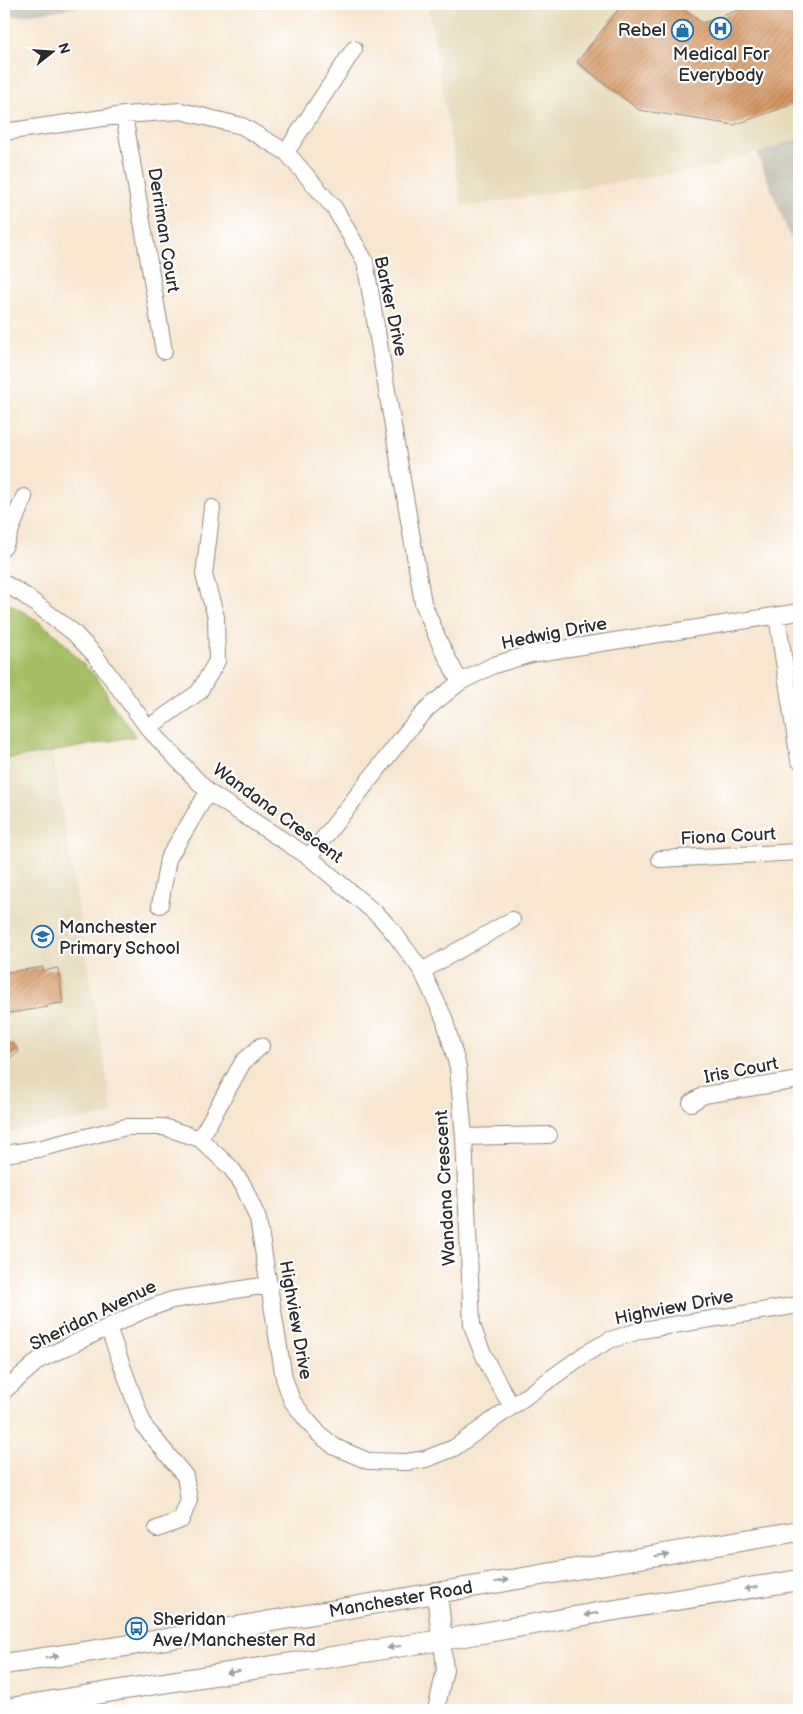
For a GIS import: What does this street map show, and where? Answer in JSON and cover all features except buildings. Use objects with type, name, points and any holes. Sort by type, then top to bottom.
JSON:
[{"type":"main road","name":"Manchester Road","points":[[4,1664],[145,1642],[799,1531]]},
{"type":"main road","points":[[5,1709],[162,1682],[442,1640],[799,1580]]},
{"type":"main road","points":[[436,1592],[442,1640]]},
{"type":"street","points":[[286,152],[354,49]]},
{"type":"street","name":"Barker Drive","points":[[4,132],[124,115],[181,112],[242,126],[286,152],[335,209],[365,261],[423,603],[440,644],[460,682]]},
{"type":"street","name":"Derriman Court","points":[[124,115],[164,351]]},
{"type":"street","points":[[4,547],[24,497]]},
{"type":"street","points":[[148,728],[199,692],[217,661],[216,617],[204,575],[212,508]]},
{"type":"street","name":"Wandana Crescent","points":[[4,584],[24,595],[73,632],[94,654],[148,728],[208,792],[309,857],[380,917],[422,971],[444,1018],[458,1067],[464,1137],[472,1325],[479,1349],[511,1405]]},
{"type":"street","name":"Hedwig Drive","points":[[309,857],[409,730],[428,708],[460,682],[494,665],[531,654],[799,612]]},
{"type":"street","points":[[777,616],[799,760]]},
{"type":"street","points":[[160,905],[168,859],[208,792]]},
{"type":"street","name":"Fiona Court","points":[[660,859],[799,852]]},
{"type":"street","points":[[422,971],[512,920]]},
{"type":"street","points":[[200,1139],[243,1062],[261,1046]]},
{"type":"street","name":"Iris Court","points":[[691,1103],[704,1095],[799,1080]]},
{"type":"street","name":"Highview Drive","points":[[4,1154],[38,1149],[126,1127],[164,1127],[200,1139],[231,1168],[243,1185],[258,1219],[284,1378],[292,1401],[320,1434],[336,1447],[368,1461],[407,1462],[426,1459],[454,1448],[584,1354],[610,1340],[642,1330],[799,1304]]},
{"type":"street","points":[[464,1137],[549,1135]]},
{"type":"street","name":"Sheridan Avenue","points":[[4,1391],[39,1360],[142,1311],[172,1300],[268,1285]]},
{"type":"street","points":[[108,1327],[144,1426],[185,1476],[189,1500],[181,1520],[157,1529]]},
{"type":"street","points":[[436,1710],[445,1670],[442,1640]]},
{"type":"shaded area","points":[[4,4],[101,4],[4,18]]},
{"type":"shaded area","points":[[428,4],[799,4],[799,138],[713,167],[462,207]]},
{"type":"shaded area","points":[[799,138],[799,260],[757,153]]},
{"type":"shaded area","name":"Manchester Primary School","points":[[52,752],[113,1114],[4,1133],[4,759]]},
{"type":"green space","points":[[4,601],[33,618],[59,638],[98,680],[105,689],[108,699],[136,736],[4,759]]},
{"type":"place","name":"Medical For Everybody","points":[[721,29]]},
{"type":"place","name":"Rebel","points":[[682,30]]},
{"type":"place","name":"Manchester Primary School","points":[[43,937]]},
{"type":"place","name":"Sheridan Ave/Manchester Rd","points":[[137,1629]]}]
